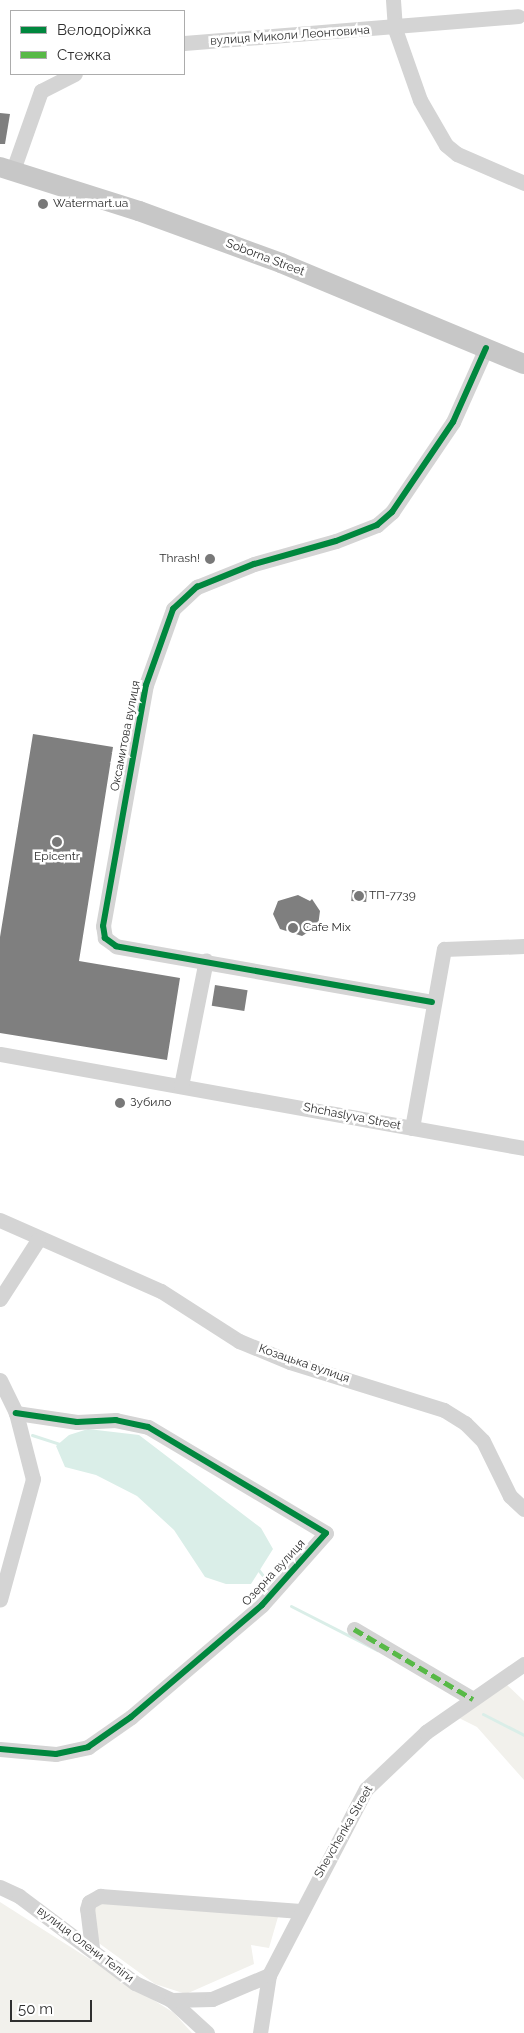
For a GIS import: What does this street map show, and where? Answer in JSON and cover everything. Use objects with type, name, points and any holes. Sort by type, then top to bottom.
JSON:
[{"type":"main road","name":"Soborna Street","points":[[6,168],[281,263],[524,364]]},
{"type":"street","points":[[393,0],[395,29],[420,100],[446,144],[457,154],[524,183]]},
{"type":"street","name":"вулиця Миколи Леонтовича","points":[[185,43],[395,29],[518,16]]},
{"type":"street","points":[[6,168],[41,91],[73,75]]},
{"type":"street","name":"Оксамитова вулиця","points":[[432,1002],[206,960],[116,946],[105,938],[103,926],[146,685],[164,627],[173,609],[197,587],[254,564],[355,534],[377,524],[392,512],[453,422],[486,348]]},
{"type":"street","points":[[412,1128],[432,1002],[444,949],[524,946]]},
{"type":"street","points":[[181,1086],[206,960]]},
{"type":"street","name":"Shchaslyva Street","points":[[0,1054],[524,1148]]},
{"type":"street","name":"Козацька вулиця","points":[[0,1220],[38,1240],[161,1291],[200,1319],[256,1348],[444,1410],[465,1423],[483,1441],[510,1496],[524,1509]]},
{"type":"street","points":[[0,1300],[38,1240]]},
{"type":"street","points":[[0,1380],[16,1413],[33,1479],[0,1600]]},
{"type":"street","name":"Озерна вулиця","points":[[0,1749],[56,1754],[88,1747],[131,1717],[262,1605],[326,1533],[148,1427],[116,1420],[77,1422],[16,1413]]},
{"type":"street","points":[[354,1629],[473,1699]]},
{"type":"street","name":"Shevchenka Street","points":[[260,2033],[269,1974],[300,1911],[366,1789],[426,1732],[524,1664]]},
{"type":"street","name":"вулиця Олени Теліги","points":[[0,1887],[19,1896],[92,1948],[135,1983],[172,2000]]},
{"type":"street","points":[[92,1948],[87,1909],[89,1902],[100,1896],[300,1911]]},
{"type":"street","points":[[172,2000],[212,1999],[269,1974]]},
{"type":"street","points":[[172,2000],[207,2033]]},
{"type":"shaded area","points":[[88,1429],[139,1435],[261,1528],[273,1549],[251,1584],[226,1584],[205,1577],[174,1530],[137,1496],[96,1475],[65,1467],[56,1446],[69,1435]]},
{"type":"shaded area","points":[[504,1682],[524,1701],[524,1780],[477,1727],[457,1717]]},
{"type":"shaded area","points":[[0,1902],[174,2013],[192,2033],[0,2033]]},
{"type":"shaded area","points":[[101,1902],[280,1910],[269,1948],[251,1945],[254,1964],[186,1994],[155,1984],[96,1941],[89,1905]]},
{"type":"building","points":[[0,113],[10,114],[5,144],[0,144]]},
{"type":"building","name":"Epicentr","points":[[33,734],[113,747],[79,961],[180,978],[167,1060],[0,1033],[0,937]]},
{"type":"building","name":"ТП-7739","points":[[352,890],[367,891],[366,902],[351,901]]},
{"type":"building","points":[[298,895],[310,901],[312,899],[320,911],[318,926],[302,936],[280,929],[273,914],[278,901]]},
{"type":"building","points":[[215,985],[248,990],[244,1011],[212,1006]]},
{"type":"waterway","points":[[32,1435],[62,1445]]},
{"type":"waterway","points":[[257,1568],[268,1582]]},
{"type":"waterway","points":[[291,1606],[377,1650]]},
{"type":"waterway","points":[[483,1714],[524,1735]]},
{"type":"marked path","points":[[354,1629],[473,1699]]},
{"type":"cycle path","points":[[432,1002],[116,946],[105,938],[103,926],[146,685],[173,609],[197,587],[254,564],[336,541],[377,525],[392,512],[453,422],[486,348]]},
{"type":"cycle path","points":[[0,1749],[56,1754],[88,1747],[131,1717],[262,1605],[326,1533],[148,1427],[116,1420],[77,1422],[16,1413]]},
{"type":"place","name":"Watermart.ua","points":[[43,204]]},
{"type":"place","name":"Thrash!","points":[[210,559]]},
{"type":"place","name":"Epicentr","points":[[57,842]]},
{"type":"place","name":"ТП-7739","points":[[359,896]]},
{"type":"place","name":"Cafe Mix","points":[[293,928]]},
{"type":"place","name":"Зубило","points":[[120,1103]]}]
